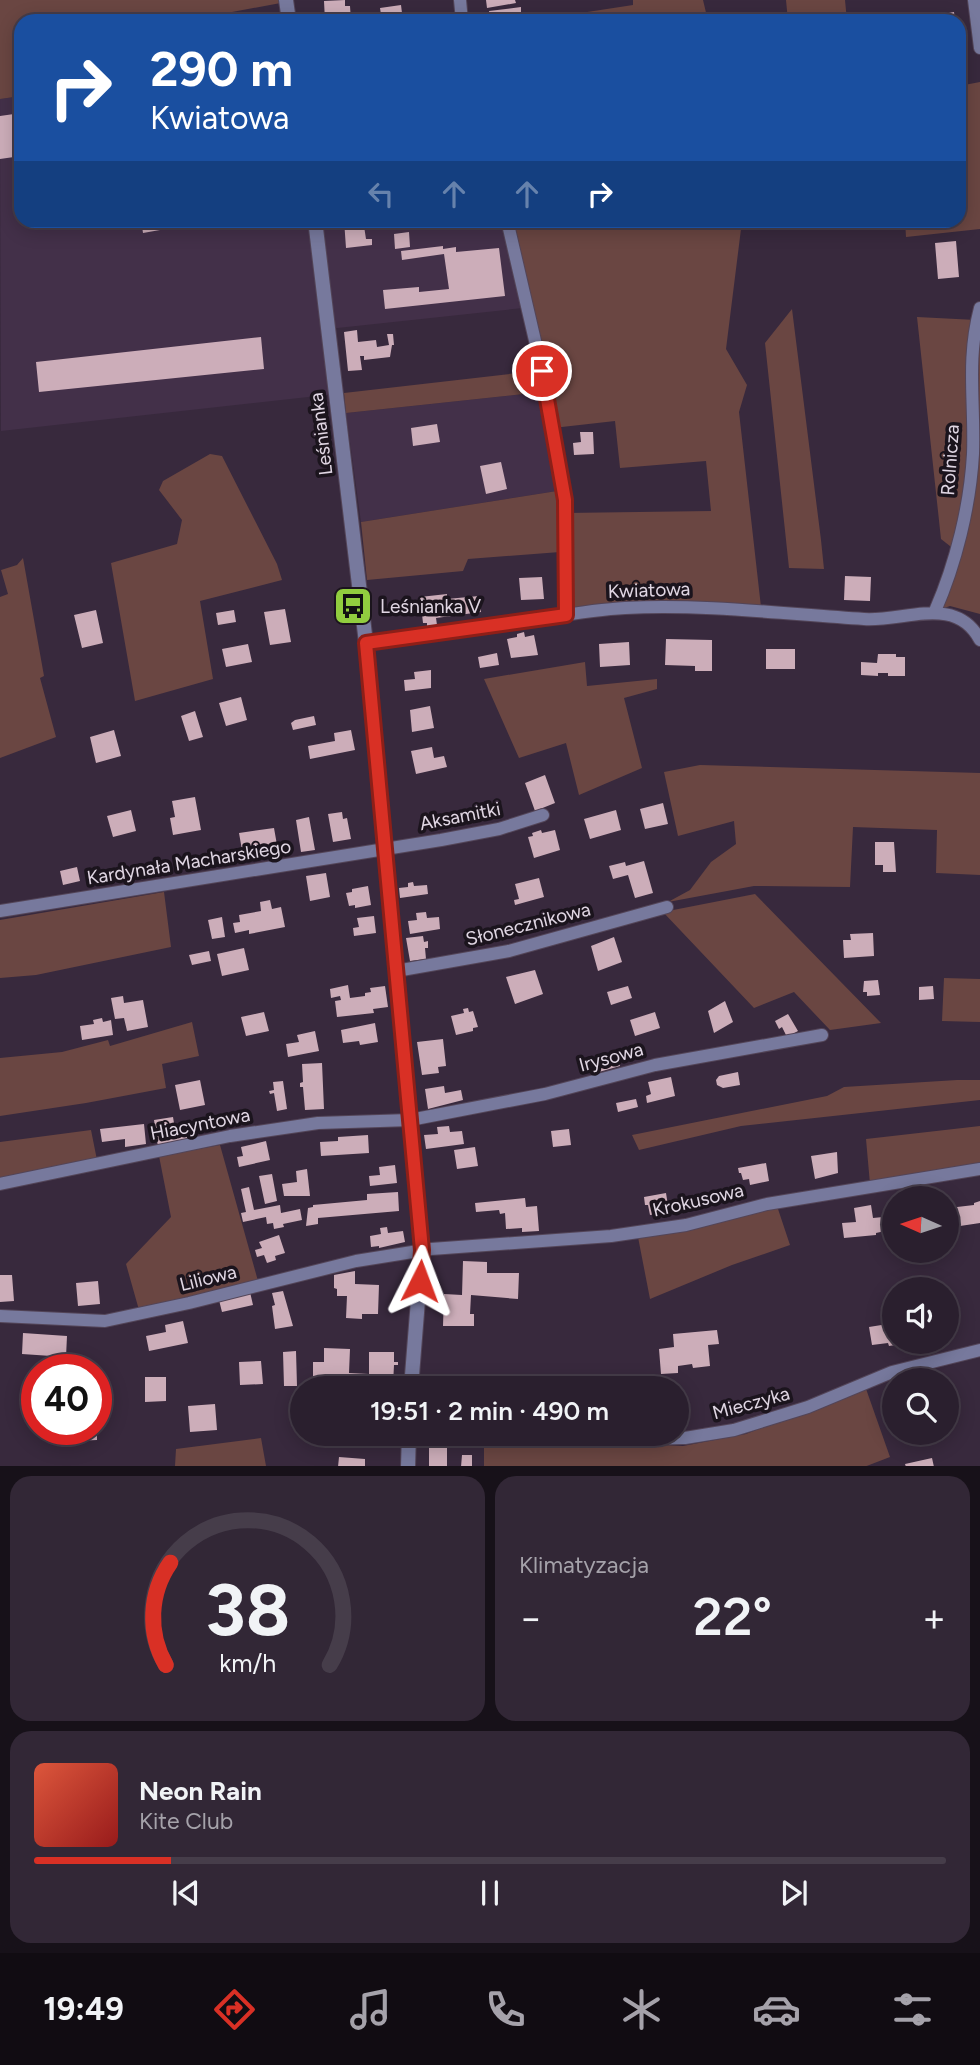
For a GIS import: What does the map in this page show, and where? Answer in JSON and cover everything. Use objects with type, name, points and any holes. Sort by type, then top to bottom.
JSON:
[{"type":"street","points":[[974,0],[980,48]]},
{"type":"street","name":"Leśnianka","points":[[316,228],[366,643],[422,1250],[412,1376]]},
{"type":"street","points":[[509,228],[546,388],[565,500],[566,615]]},
{"type":"street","name":"Rolnicza","points":[[935,611],[948,580],[970,481],[971,351],[980,308]]},
{"type":"street","name":"Kwiatowa","points":[[366,643],[621,608],[750,609],[878,620],[935,611]]},
{"type":"street","points":[[935,611],[959,619],[974,628],[980,640]]},
{"type":"street","name":"Aksamitki","points":[[384,850],[499,829],[543,815]]},
{"type":"street","name":"Kardynała Macharskiego","points":[[0,911],[384,850]]},
{"type":"street","name":"Słonecznikowa","points":[[396,971],[509,951],[667,907]]},
{"type":"street","name":"Irysowa","points":[[410,1120],[545,1094],[655,1065],[822,1035]]},
{"type":"street","name":"Hiacyntowa","points":[[0,1184],[230,1136],[318,1123],[410,1120]]},
{"type":"street","name":"Krokusowa","points":[[422,1250],[611,1236],[686,1225],[766,1204],[980,1169]]},
{"type":"street","name":"Liliowa","points":[[0,1316],[105,1321],[356,1261],[422,1250]]},
{"type":"street","name":"Mieczyka","points":[[689,1437],[734,1430],[808,1407],[892,1372],[980,1350]]},
{"type":"street","points":[[408,1466],[409,1446]]},
{"type":"shaded area","points":[[0,0],[286,0],[222,14],[14,14],[14,97],[0,99]]},
{"type":"shaded area","points":[[633,0],[703,0],[706,14],[574,14],[633,5]]},
{"type":"shaded area","points":[[786,0],[845,0],[846,14],[787,14]]},
{"type":"shaded area","points":[[980,82],[980,229],[906,237],[905,228],[966,228],[966,85]]},
{"type":"shaded area","points":[[14,97],[14,228],[504,228],[523,308],[328,329],[335,394],[1,431],[0,99]]},
{"type":"shaded area","points":[[508,228],[741,228],[726,349],[747,385],[739,412],[761,607],[567,615],[565,513],[711,511],[706,461],[620,468],[615,421],[553,428]]},
{"type":"shaded area","points":[[980,308],[980,614],[950,606],[935,611],[955,550],[941,539],[917,317],[976,320]]},
{"type":"shaded area","points":[[792,309],[824,569],[789,568],[765,343]]},
{"type":"shaded area","points":[[535,371],[542,392],[346,413],[344,393]]},
{"type":"shaded area","points":[[542,392],[557,491],[361,522],[346,413]]},
{"type":"shaded area","points":[[210,454],[222,456],[277,564],[282,580],[200,601],[213,679],[135,701],[111,563],[177,544],[182,520],[159,490],[163,481]]},
{"type":"shaded area","points":[[557,491],[560,552],[468,559],[463,571],[367,580],[361,522]]},
{"type":"shaded area","points":[[23,558],[44,676],[40,678],[56,737],[0,758],[0,597],[8,594],[1,570],[17,565]]},
{"type":"shaded area","points":[[585,662],[587,686],[657,679],[657,689],[624,698],[642,768],[579,795],[566,743],[519,758],[484,679]]},
{"type":"shaded area","points":[[700,765],[980,773],[980,875],[936,873],[937,830],[853,827],[850,887],[754,886],[668,902],[690,890],[711,862],[736,844],[734,821],[678,836],[664,772]]},
{"type":"shaded area","points":[[164,892],[171,947],[36,975],[0,978],[0,920]]},
{"type":"shaded area","points":[[755,894],[881,1023],[830,1030],[794,992],[754,1008],[663,912]]},
{"type":"shaded area","points":[[944,978],[980,979],[980,1022],[942,1021]]},
{"type":"shaded area","points":[[192,1022],[199,1056],[162,1064],[166,1088],[0,1116],[0,1058],[62,1052],[108,1040],[110,1046]]},
{"type":"shaded area","points":[[980,1080],[980,1100],[741,1126],[639,1150],[632,1135],[827,1096],[844,1087]]},
{"type":"shaded area","points":[[980,1126],[980,1166],[870,1184],[866,1139]]},
{"type":"shaded area","points":[[91,1130],[97,1160],[0,1180],[0,1142]]},
{"type":"shaded area","points":[[220,1145],[258,1281],[139,1310],[126,1264],[171,1217],[159,1156]]},
{"type":"shaded area","points":[[777,1206],[790,1245],[732,1265],[650,1299],[638,1237]]},
{"type":"shaded area","points":[[865,1386],[882,1434],[882,1445],[886,1445],[890,1457],[867,1466],[484,1466],[484,1446],[689,1445],[746,1434]]},
{"type":"shaded area","points":[[261,1438],[266,1466],[175,1466],[176,1449]]},
{"type":"building","points":[[345,0],[345,6],[350,6],[351,14],[325,14],[324,1]]},
{"type":"building","points":[[486,0],[515,0],[516,3],[487,8]]},
{"type":"building","points":[[401,5],[402,14],[381,14],[380,8]]},
{"type":"building","points":[[521,7],[521,14],[489,14],[489,11]]},
{"type":"building","points":[[14,114],[14,157],[0,159],[0,116]]},
{"type":"building","points":[[142,228],[171,228],[143,233]]},
{"type":"building","points":[[345,228],[364,228],[366,239],[372,239],[372,245],[346,248]]},
{"type":"building","points":[[409,232],[410,247],[395,249],[394,234]]},
{"type":"building","points":[[956,241],[959,277],[938,279],[935,243]]},
{"type":"building","points":[[443,246],[443,249],[456,247],[456,252],[499,248],[505,296],[385,309],[383,290],[419,287],[419,292],[449,289],[444,254],[402,260],[401,251]]},
{"type":"building","points":[[357,330],[358,342],[376,340],[377,347],[389,345],[387,334],[393,334],[394,345],[390,357],[364,360],[364,356],[360,356],[362,370],[348,371],[344,332]]},
{"type":"building","points":[[261,337],[264,369],[39,392],[36,362]]},
{"type":"building","points":[[437,424],[440,442],[413,446],[411,428]]},
{"type":"building","points":[[580,432],[593,432],[594,454],[574,455],[573,443],[581,442]]},
{"type":"building","points":[[501,462],[507,489],[486,494],[480,466]]},
{"type":"building","points":[[845,576],[871,577],[870,601],[844,600]]},
{"type":"building","points":[[542,577],[544,599],[521,600],[519,578]]},
{"type":"building","points":[[447,594],[447,599],[479,596],[481,612],[436,618],[437,625],[427,626],[427,623],[423,623],[420,597]]},
{"type":"building","points":[[285,609],[291,642],[270,645],[264,612]]},
{"type":"building","points":[[96,610],[103,643],[82,648],[74,615]]},
{"type":"building","points":[[234,610],[236,622],[218,625],[216,613]]},
{"type":"building","points":[[524,632],[525,637],[534,635],[538,655],[511,658],[507,639]]},
{"type":"building","points":[[666,639],[712,640],[712,671],[695,671],[695,666],[665,665]]},
{"type":"building","points":[[629,642],[630,665],[600,667],[599,644]]},
{"type":"building","points":[[248,644],[252,662],[226,667],[222,649]]},
{"type":"building","points":[[766,649],[795,649],[795,669],[766,669]]},
{"type":"building","points":[[497,653],[499,665],[480,668],[478,657]]},
{"type":"building","points":[[878,654],[905,657],[905,676],[888,676],[888,673],[878,673],[878,676],[861,675],[861,662],[877,663]]},
{"type":"building","points":[[431,670],[431,688],[405,691],[404,680],[415,679],[414,672]]},
{"type":"building","points":[[241,697],[247,720],[226,726],[219,703]]},
{"type":"building","points":[[430,706],[434,728],[412,732],[410,710]]},
{"type":"building","points":[[195,711],[203,737],[189,741],[181,716]]},
{"type":"building","points":[[314,716],[316,725],[293,730],[291,723],[295,720]]},
{"type":"building","points":[[114,730],[121,756],[96,763],[90,737]]},
{"type":"building","points":[[351,730],[355,750],[310,759],[308,746],[335,741],[334,733]]},
{"type":"building","points":[[432,747],[434,758],[444,756],[447,767],[416,774],[411,751]]},
{"type":"building","points":[[545,775],[555,803],[535,811],[525,783]]},
{"type":"building","points":[[195,797],[201,830],[173,835],[170,818],[175,817],[172,801]]},
{"type":"building","points":[[663,803],[668,824],[645,829],[640,809]]},
{"type":"building","points":[[131,810],[136,831],[113,837],[107,816]]},
{"type":"building","points":[[616,810],[621,830],[590,839],[584,819]]},
{"type":"building","points":[[342,812],[343,819],[347,818],[351,839],[333,842],[328,814]]},
{"type":"building","points":[[309,817],[315,850],[301,852],[296,820]]},
{"type":"building","points":[[274,828],[277,845],[242,850],[239,833]]},
{"type":"building","points":[[541,830],[542,833],[555,830],[560,850],[534,858],[528,837]]},
{"type":"building","points":[[875,842],[894,842],[896,872],[883,872],[883,865],[875,865]]},
{"type":"building","points":[[644,861],[653,893],[635,898],[628,875],[613,879],[609,866],[625,862],[626,866]]},
{"type":"building","points":[[77,867],[80,881],[63,885],[60,871]]},
{"type":"building","points":[[326,873],[330,897],[310,901],[306,876]]},
{"type":"building","points":[[539,878],[544,897],[515,905],[514,900],[519,899],[515,884]]},
{"type":"building","points":[[413,882],[414,886],[427,885],[428,894],[400,898],[399,888],[408,887],[408,883]]},
{"type":"building","points":[[368,886],[371,905],[355,908],[355,905],[349,906],[346,893]]},
{"type":"building","points":[[270,900],[272,909],[281,907],[285,927],[249,934],[249,930],[235,933],[233,923],[240,922],[239,915],[261,911],[260,902]]},
{"type":"building","points":[[426,912],[427,918],[439,917],[440,929],[410,934],[408,921],[417,920],[416,913]]},
{"type":"building","points":[[374,916],[376,933],[354,936],[353,928],[359,927],[357,918]]},
{"type":"building","points":[[222,917],[225,937],[212,939],[208,920]]},
{"type":"building","points":[[873,933],[874,956],[844,958],[843,940],[851,940],[850,934]]},
{"type":"building","points":[[423,936],[424,942],[428,941],[428,948],[425,948],[426,959],[410,961],[406,938]]},
{"type":"building","points":[[614,937],[622,962],[598,971],[591,946]]},
{"type":"building","points":[[244,948],[249,970],[222,976],[217,954]]},
{"type":"building","points":[[209,951],[211,961],[192,965],[189,955]]},
{"type":"building","points":[[535,970],[543,994],[515,1004],[506,977]]},
{"type":"building","points":[[878,980],[880,995],[867,996],[867,992],[863,992],[864,981]]},
{"type":"building","points":[[348,985],[350,998],[365,996],[365,993],[371,992],[370,988],[385,986],[388,1007],[373,1009],[374,1013],[337,1017],[335,1001],[341,1000],[340,996],[331,998],[330,989]]},
{"type":"building","points":[[628,986],[632,998],[611,1005],[607,992]]},
{"type":"building","points":[[933,986],[934,999],[919,1000],[919,987]]},
{"type":"building","points":[[123,996],[124,1003],[143,1000],[148,1027],[127,1031],[124,1018],[115,1019],[111,998]]},
{"type":"building","points":[[725,1001],[733,1022],[714,1033],[708,1011]]},
{"type":"building","points":[[468,1008],[469,1012],[473,1011],[478,1027],[456,1035],[451,1016],[464,1013],[463,1009]]},
{"type":"building","points":[[264,1012],[269,1031],[246,1036],[241,1017]]},
{"type":"building","points":[[655,1012],[660,1028],[635,1036],[630,1020]]},
{"type":"building","points":[[788,1014],[798,1031],[787,1037],[775,1021]]},
{"type":"building","points":[[102,1018],[103,1022],[111,1020],[113,1035],[82,1040],[80,1026],[94,1024],[93,1020]]},
{"type":"building","points":[[375,1023],[378,1042],[360,1045],[359,1041],[343,1043],[341,1030]]},
{"type":"building","points":[[315,1031],[319,1051],[288,1057],[286,1044],[299,1042],[297,1035]]},
{"type":"building","points":[[443,1039],[446,1066],[438,1067],[439,1073],[422,1075],[417,1042]]},
{"type":"building","points":[[617,1052],[620,1066],[599,1072],[596,1057]]},
{"type":"building","points":[[322,1063],[324,1109],[305,1110],[303,1087],[300,1087],[303,1082],[302,1064]]},
{"type":"building","points":[[738,1072],[740,1085],[723,1088],[717,1085],[719,1076]]},
{"type":"building","points":[[671,1077],[675,1096],[647,1103],[646,1096],[651,1094],[648,1082]]},
{"type":"building","points":[[200,1080],[205,1105],[180,1110],[175,1085]]},
{"type":"building","points":[[283,1081],[287,1109],[277,1111],[274,1093],[270,1094],[269,1091],[274,1090],[273,1082]]},
{"type":"building","points":[[444,1086],[445,1093],[461,1090],[463,1100],[428,1109],[425,1089]]},
{"type":"building","points":[[636,1099],[638,1107],[618,1112],[616,1103]]},
{"type":"building","points":[[173,1117],[175,1129],[190,1127],[192,1141],[158,1147],[154,1120]]},
{"type":"building","points":[[144,1124],[146,1144],[125,1147],[125,1139],[102,1142],[100,1129]]},
{"type":"building","points":[[449,1126],[450,1132],[462,1131],[464,1144],[426,1149],[424,1135],[438,1134],[437,1127]]},
{"type":"building","points":[[569,1129],[571,1145],[553,1147],[551,1131]]},
{"type":"building","points":[[368,1135],[369,1153],[321,1156],[320,1142],[338,1141],[338,1137]]},
{"type":"building","points":[[266,1141],[270,1160],[239,1167],[237,1157],[243,1156],[241,1147]]},
{"type":"building","points":[[475,1147],[478,1166],[457,1169],[454,1150]]},
{"type":"building","points":[[837,1152],[838,1173],[815,1179],[811,1156]]},
{"type":"building","points":[[766,1163],[769,1181],[750,1185],[749,1179],[743,1180],[739,1173],[738,1168]]},
{"type":"building","points":[[395,1165],[397,1183],[370,1186],[369,1176],[380,1175],[379,1167]]},
{"type":"building","points":[[307,1169],[310,1196],[284,1196],[282,1184],[297,1182],[296,1171]]},
{"type":"building","points":[[272,1174],[277,1201],[265,1204],[259,1176]]},
{"type":"building","points":[[249,1187],[254,1210],[280,1205],[281,1213],[300,1209],[302,1220],[274,1229],[273,1223],[267,1224],[266,1217],[243,1222],[241,1213],[246,1212],[241,1189]]},
{"type":"building","points":[[398,1192],[399,1211],[318,1218],[318,1224],[306,1226],[308,1208],[313,1205],[367,1200],[367,1194]]},
{"type":"building","points":[[666,1193],[669,1212],[650,1215],[644,1197]]},
{"type":"building","points":[[525,1198],[526,1207],[537,1206],[539,1231],[506,1229],[505,1213],[500,1214],[499,1210],[476,1212],[475,1203]]},
{"type":"building","points":[[980,1201],[980,1223],[960,1226],[959,1207]]},
{"type":"building","points":[[871,1205],[873,1218],[882,1217],[882,1232],[876,1235],[844,1238],[842,1223],[856,1222],[854,1208]]},
{"type":"building","points":[[387,1227],[388,1233],[403,1231],[405,1242],[379,1248],[371,1247],[370,1236],[381,1234],[380,1228]]},
{"type":"building","points":[[279,1235],[285,1253],[275,1256],[276,1260],[267,1263],[264,1255],[257,1257],[255,1250],[262,1248],[259,1242]]},
{"type":"building","points":[[463,1261],[487,1262],[487,1273],[519,1273],[518,1299],[471,1295],[470,1314],[474,1314],[474,1326],[443,1326],[444,1294],[462,1295]]},
{"type":"building","points":[[355,1271],[355,1284],[379,1285],[378,1314],[362,1314],[362,1319],[346,1318],[347,1296],[337,1296],[334,1275]]},
{"type":"building","points":[[0,1275],[12,1275],[14,1301],[0,1302]]},
{"type":"building","points":[[98,1281],[100,1304],[78,1306],[76,1283]]},
{"type":"building","points":[[283,1291],[293,1326],[275,1329],[272,1293]]},
{"type":"building","points":[[250,1292],[253,1305],[222,1312],[219,1300]]},
{"type":"building","points":[[183,1321],[188,1343],[149,1351],[146,1336],[166,1332],[165,1325]]},
{"type":"building","points":[[882,1325],[882,1344],[872,1345],[869,1327]]},
{"type":"building","points":[[717,1330],[719,1344],[708,1345],[710,1366],[678,1366],[678,1373],[661,1374],[659,1349],[674,1347],[673,1334]]},
{"type":"building","points":[[23,1333],[67,1336],[66,1354],[22,1354]]},
{"type":"building","points":[[324,1348],[350,1349],[349,1373],[369,1374],[369,1352],[394,1352],[394,1362],[398,1362],[398,1365],[394,1365],[393,1376],[313,1376],[313,1362],[324,1362]]},
{"type":"building","points":[[296,1351],[297,1376],[290,1376],[290,1386],[284,1386],[283,1352]]},
{"type":"building","points":[[261,1361],[263,1384],[240,1385],[239,1362]]},
{"type":"building","points":[[145,1377],[166,1377],[166,1401],[145,1402]]},
{"type":"building","points":[[215,1404],[217,1430],[190,1432],[188,1406]]},
{"type":"building","points":[[429,1448],[447,1448],[447,1466],[429,1466]]},
{"type":"building","points":[[462,1455],[472,1455],[472,1466],[461,1466]]},
{"type":"building","points":[[339,1457],[365,1459],[365,1466],[338,1466]]},
{"type":"building","points":[[932,1458],[934,1466],[906,1466],[905,1464]]},
{"type":"place","name":"Leśnianka V","points":[[353,606]]},
{"type":"route","points":[[420,1281],[422,1250],[366,643],[566,615],[565,500],[542,371]]}]
